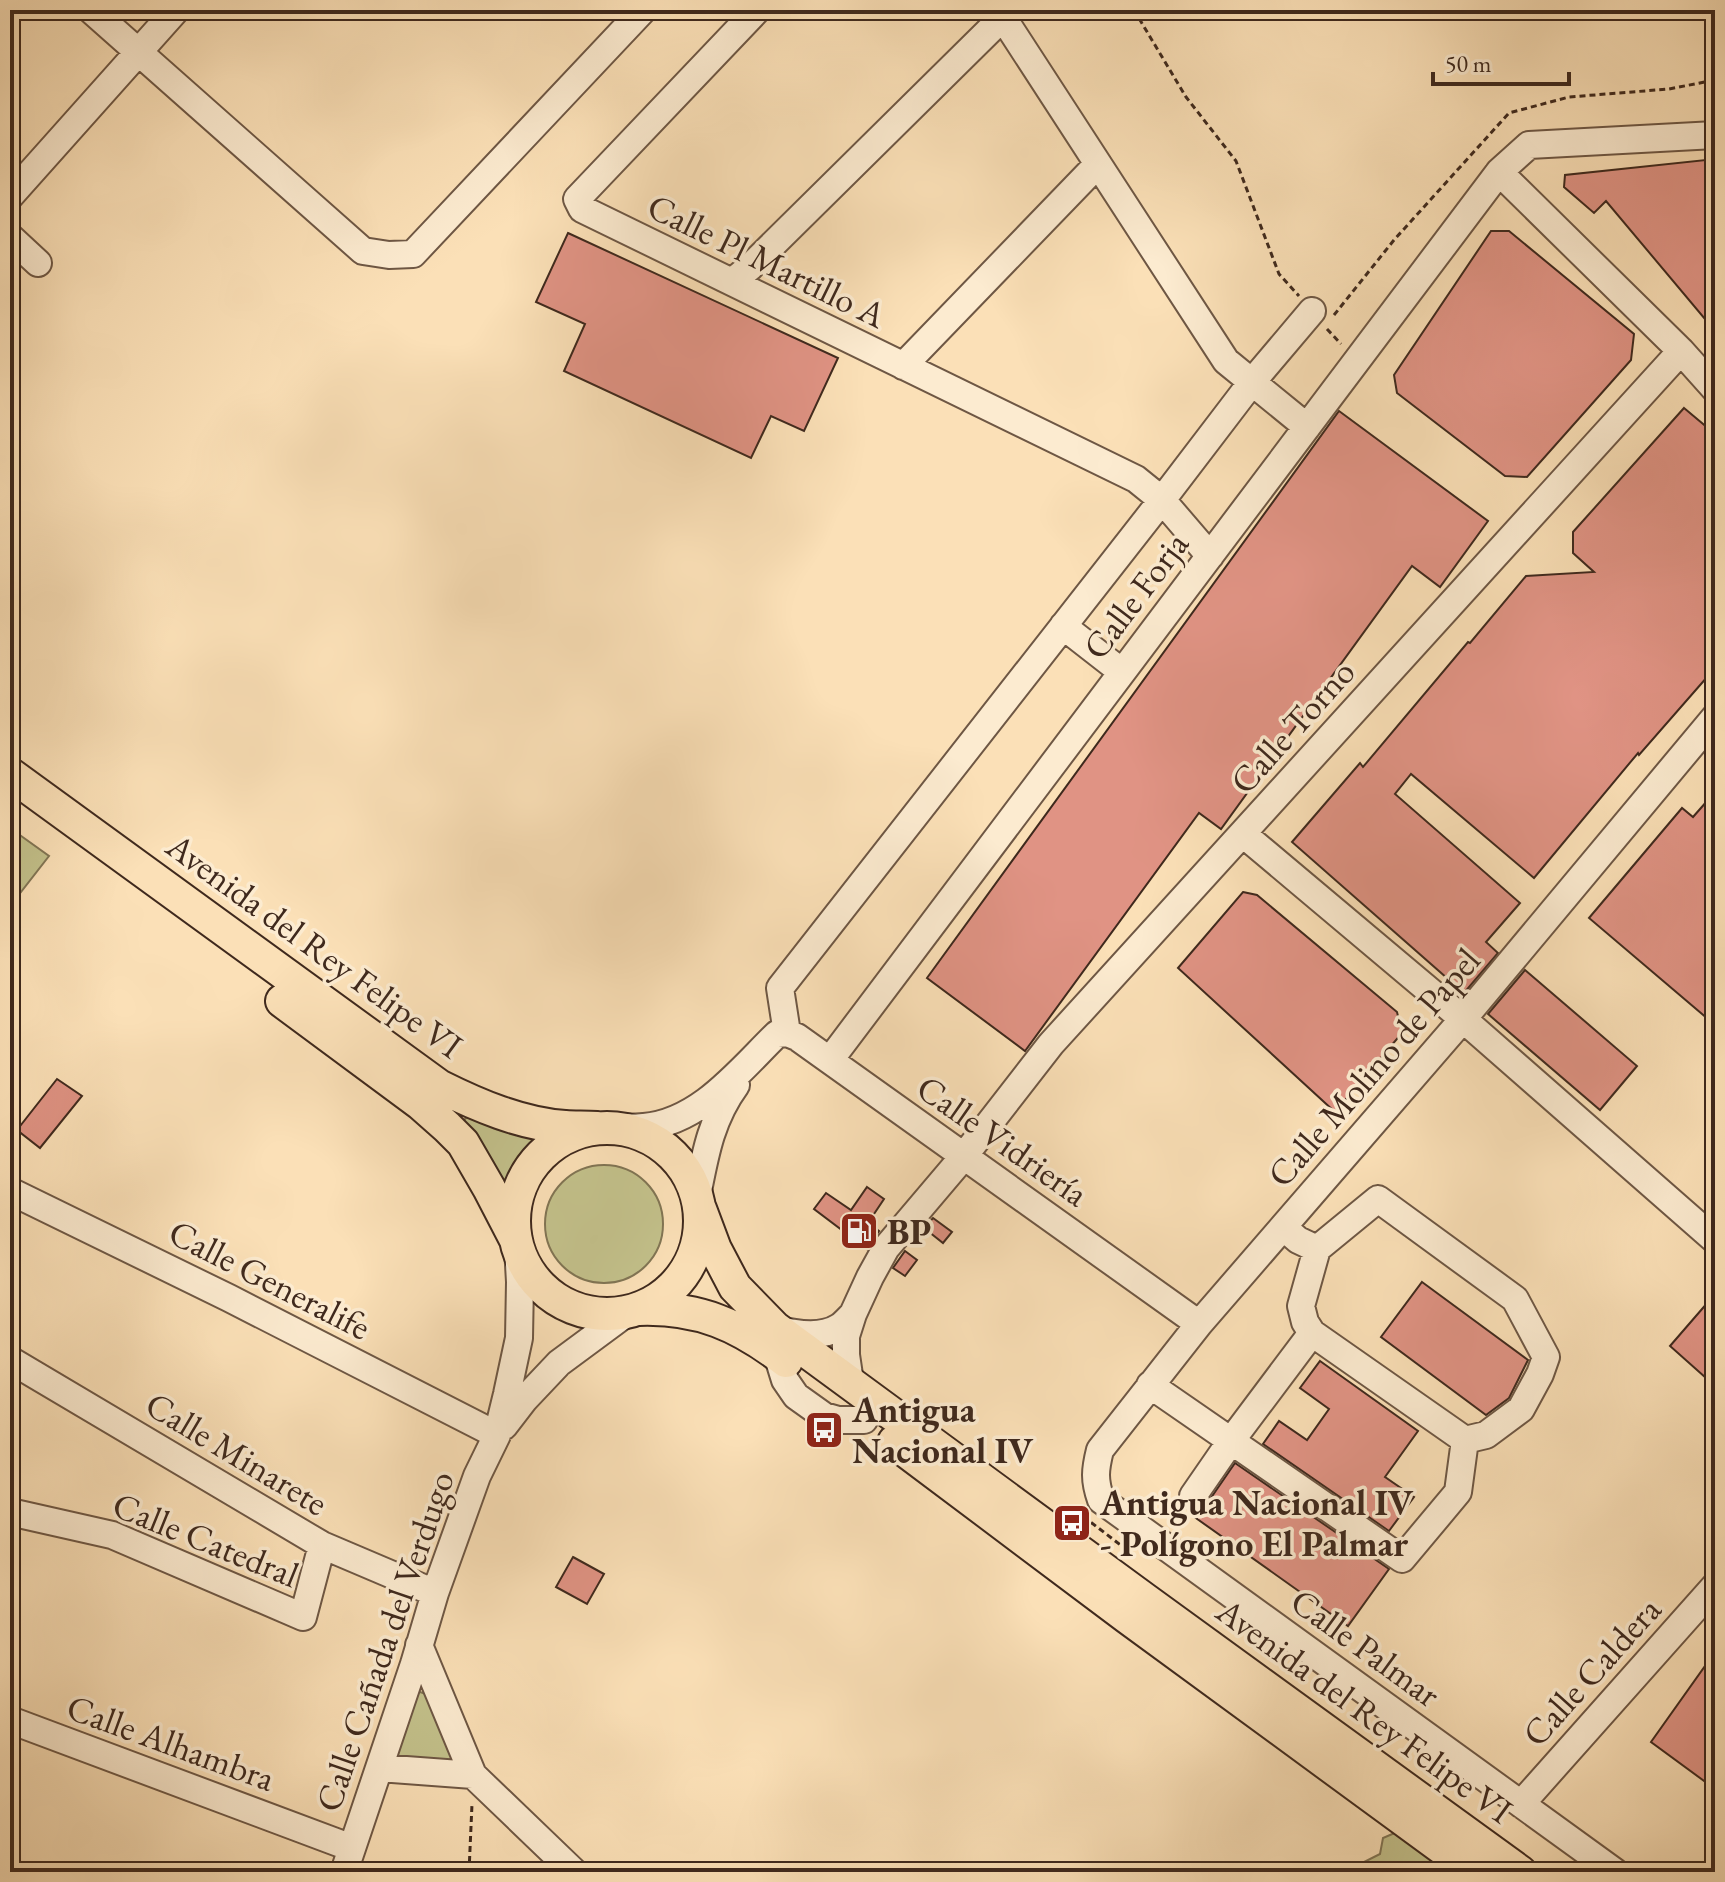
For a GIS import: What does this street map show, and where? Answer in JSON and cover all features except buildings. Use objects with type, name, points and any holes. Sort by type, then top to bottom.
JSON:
[{"type":"main road","name":"Avenida del Rey Felipe VI","points":[[10,774],[439,1086],[467,1100],[534,1122],[563,1127],[607,1128]]},
{"type":"main road","name":"Avenida del Rey Felipe VI","points":[[10,801],[421,1104],[463,1143],[517,1243]]},
{"type":"main road","points":[[607,1128],[640,1133],[676,1157],[689,1175],[698,1202],[700,1230],[687,1270],[666,1293],[633,1310],[600,1314],[573,1307],[548,1293],[530,1272],[517,1243],[515,1209],[524,1179],[541,1154],[567,1136],[607,1128]]},
{"type":"main road","name":"Avenida del Rey Felipe VI","points":[[698,1202],[715,1249],[735,1287],[776,1341],[864,1420],[1475,1872]]},
{"type":"main road","name":"Avenida del Rey Felipe VI","points":[[633,1310],[664,1308],[718,1320],[757,1339],[776,1341],[850,1382],[1520,1872]]},
{"type":"street","points":[[91,10],[363,251],[389,255],[413,254],[643,10]]},
{"type":"street","points":[[10,196],[176,10]]},
{"type":"street","name":"Calle Pl Martillo A","points":[[757,10],[577,199],[582,209],[1136,479],[1162,500],[1210,556]]},
{"type":"street","points":[[732,282],[1001,14],[1226,361],[1307,427]]},
{"type":"street","name":"Calle Forja","points":[[830,1060],[1499,172],[1529,145],[1715,135]]},
{"type":"street","points":[[903,366],[1098,164]]},
{"type":"street","points":[[1499,172],[1681,351],[1715,389]]},
{"type":"street","points":[[10,237],[38,263]]},
{"type":"street","points":[[698,1202],[711,1129],[728,1096],[776,1040],[780,988],[1252,382],[1312,311]]},
{"type":"street","name":"Calle Torno","points":[[850,1382],[846,1336],[853,1314],[886,1248],[964,1156],[1051,1044],[1681,351]]},
{"type":"street","points":[[1063,626],[1122,672]]},
{"type":"street","name":"Calle Molino de Papel","points":[[1095,1468],[1100,1450],[1199,1324],[1463,1019],[1715,717]]},
{"type":"street","points":[[1243,834],[1712,1231]]},
{"type":"street","name":"Calle Vidriería","points":[[776,1040],[797,1037],[1199,1324]]},
{"type":"street","points":[[607,1128],[644,1127],[694,1110],[776,1040]]},
{"type":"street","name":"Calle Generalife","points":[[10,1191],[229,1298],[497,1435]]},
{"type":"street","points":[[1378,1199],[1515,1299],[1546,1357],[1521,1409],[1486,1435],[1465,1440],[1312,1333],[1301,1306],[1317,1249],[1378,1199]]},
{"type":"street","points":[[1283,1227],[1298,1240],[1317,1249]]},
{"type":"street","points":[[497,1435],[519,1338],[517,1243]]},
{"type":"street","points":[[497,1435],[559,1363],[633,1310]]},
{"type":"street","points":[[776,1341],[793,1333],[818,1333],[838,1328],[853,1314]]},
{"type":"street","points":[[1193,1496],[1312,1333]]},
{"type":"street","name":"Calle Minarete","points":[[10,1360],[322,1545],[435,1593]]},
{"type":"street","points":[[1150,1385],[1402,1559],[1458,1492],[1465,1440]]},
{"type":"street","name":"Calle Cañada del Verdugo","points":[[348,1860],[435,1593],[477,1476],[497,1435]]},
{"type":"street","name":"Calle Palmar","points":[[1095,1468],[1101,1500],[1615,1872]]},
{"type":"street","name":"Calle Catedral","points":[[10,1512],[112,1535],[303,1617],[322,1545]]},
{"type":"street","name":"Calle Caldera","points":[[1521,1804],[1715,1586]]},
{"type":"street","points":[[419,1645],[473,1775],[574,1872]]},
{"type":"street","name":"Calle Alhambra","points":[[10,1720],[348,1860]]},
{"type":"street","points":[[379,1768],[473,1775]]},
{"type":"path","points":[[1134,10],[1186,97],[1236,161],[1279,274],[1356,361]]},
{"type":"path","points":[[469,1872],[473,1775]]},
{"type":"shaded area","points":[[10,828],[49,856],[10,906]]},
{"type":"shaded area","points":[[471,1112],[543,1136],[518,1162],[502,1188],[459,1126]]},
{"type":"shaded area","points":[[604,1165],[627,1169],[646,1182],[659,1201],[663,1224],[659,1247],[646,1266],[627,1279],[604,1283],[581,1279],[562,1266],[549,1247],[545,1224],[549,1201],[562,1182],[581,1169]]},
{"type":"shaded area","points":[[417,1691],[426,1694],[457,1756],[450,1764],[396,1758]]},
{"type":"shaded area","points":[[1397,1832],[1447,1872],[1349,1872],[1380,1854],[1383,1838]]},
{"type":"place","name":"BP","points":[[859,1231]]},
{"type":"place","name":"Antigua Nacional IV","points":[[824,1430]]},
{"type":"place","name":"Antigua Nacional IV - Polígono El Palmar","points":[[1072,1523]]}]
